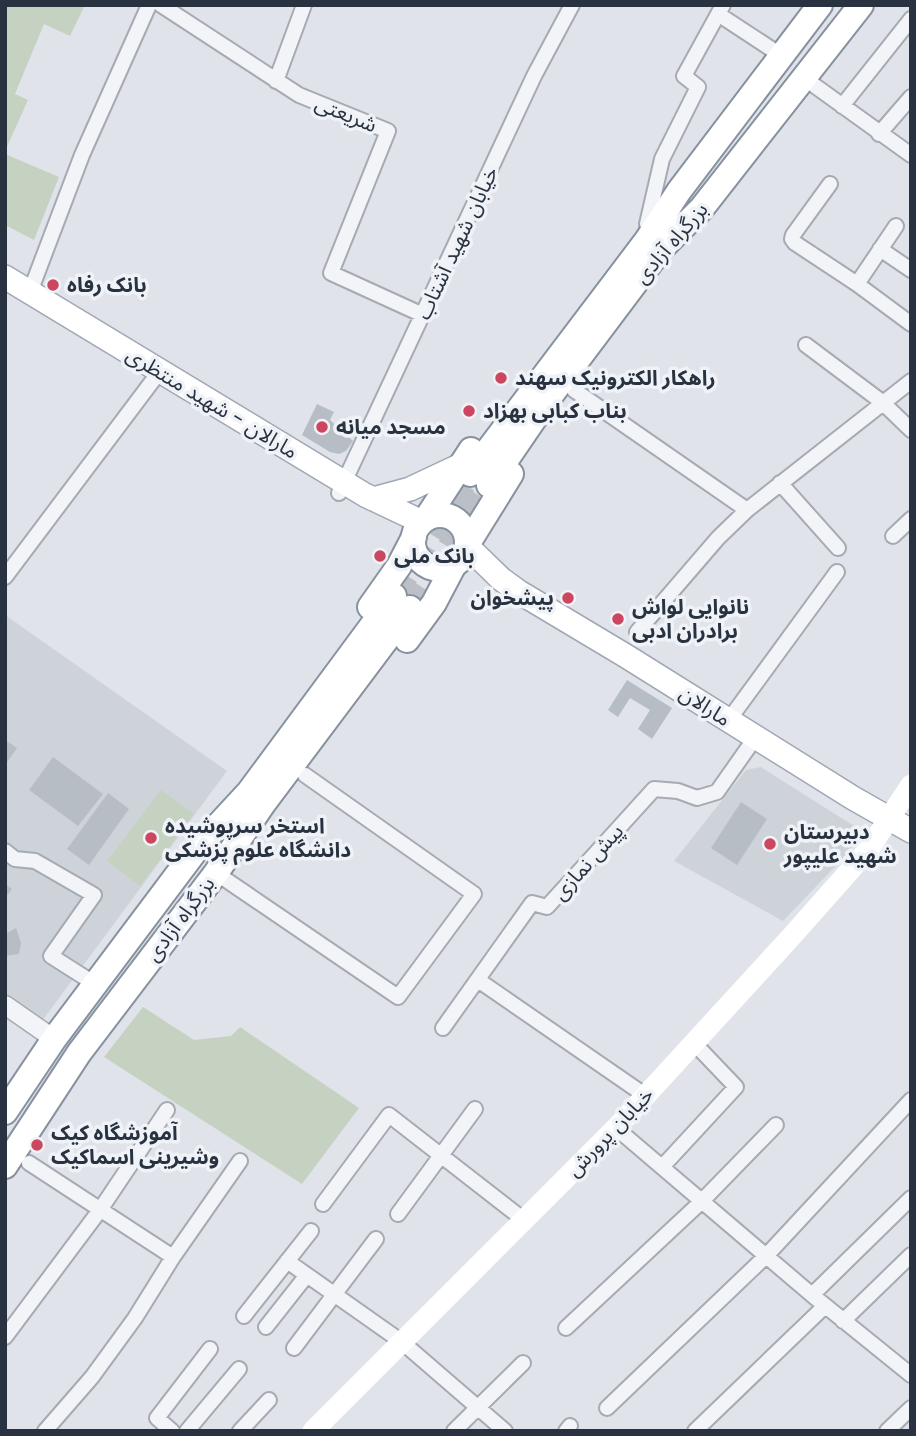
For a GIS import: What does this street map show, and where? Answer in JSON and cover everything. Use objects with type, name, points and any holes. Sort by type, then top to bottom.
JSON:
[{"type":"highway","name":"بزرگراه آزادی","points":[[473,475],[647,240],[679,191],[820,5]]},
{"type":"highway","name":"بزرگراه آزادی","points":[[5,1112],[54,1039],[199,846],[235,788],[399,566],[445,490],[473,475],[545,403],[660,250],[702,208],[861,5]]},
{"type":"highway","points":[[473,475],[532,366],[630,241],[679,191]]},
{"type":"highway","points":[[216,873],[269,821],[391,662],[434,603],[509,477],[675,258],[702,208]]},
{"type":"highway","points":[[445,490],[450,504],[462,514],[470,517],[486,516]]},
{"type":"highway","points":[[440,515],[455,519],[465,530],[461,555],[439,568],[425,564],[415,552],[421,526],[440,515]]},
{"type":"highway","points":[[399,566],[413,564],[425,569],[436,579],[441,589]]},
{"type":"highway","name":"بزرگراه آزادی","points":[[17,1165],[79,1053],[216,873],[402,602],[249,792],[199,846]]},
{"type":"main road","name":"مارالان - شهید منتظری","points":[[5,277],[160,371],[342,488],[373,499],[421,526]]},
{"type":"main road","points":[[373,499],[473,475]]},
{"type":"main road","name":"مارالان","points":[[461,555],[755,738],[911,831]]},
{"type":"main road","name":"خیابان پرورش","points":[[313,1431],[617,1128],[869,849],[911,785]]},
{"type":"street","points":[[30,292],[82,155],[149,5]]},
{"type":"street","name":"شریعتی","points":[[161,5],[299,95],[388,131],[331,273],[423,315]]},
{"type":"street","points":[[276,81],[304,5]]},
{"type":"street","name":"خیابان شهید آشتاب","points":[[342,488],[534,76],[572,5]]},
{"type":"street","points":[[646,224],[662,159],[698,86],[684,76],[721,9],[782,56]]},
{"type":"street","points":[[842,106],[911,19]]},
{"type":"street","points":[[804,78],[911,155]]},
{"type":"street","points":[[879,134],[911,97]]},
{"type":"street","points":[[830,184],[793,234],[795,243],[911,324]]},
{"type":"street","points":[[857,284],[895,226]]},
{"type":"street","points":[[880,249],[911,270]]},
{"type":"street","points":[[806,345],[882,402],[911,430]]},
{"type":"street","points":[[5,577],[160,371]]},
{"type":"street","points":[[637,632],[718,538],[747,510],[911,381]]},
{"type":"street","points":[[574,390],[747,510]]},
{"type":"street","points":[[780,484],[838,548]]},
{"type":"street","points":[[893,536],[911,519]]},
{"type":"street","points":[[728,721],[838,572]]},
{"type":"street","name":"پیش نمازی","points":[[443,1028],[532,904],[547,907],[654,789],[678,791],[697,799],[717,792],[755,738]]},
{"type":"street","points":[[216,873],[398,997],[474,894],[305,775]]},
{"type":"street","points":[[5,852],[15,859],[35,861],[94,895],[51,956],[95,984]]},
{"type":"street","points":[[478,980],[646,1096]]},
{"type":"street","points":[[5,1005],[54,1039]]},
{"type":"street","points":[[662,1167],[736,1087],[694,1043]]},
{"type":"street","points":[[607,1408],[766,1256],[911,1100]]},
{"type":"street","points":[[398,1214],[475,1109]]},
{"type":"street","points":[[5,1337],[100,1210],[167,1110]]},
{"type":"street","points":[[323,1204],[389,1115],[524,1220]]},
{"type":"street","points":[[566,1328],[701,1202],[776,1125]]},
{"type":"street","points":[[617,1128],[811,1295],[911,1375]]},
{"type":"street","points":[[45,1431],[92,1377],[121,1338],[240,1161]]},
{"type":"street","points":[[17,1165],[100,1210],[173,1257]]},
{"type":"street","points":[[811,1295],[911,1198]]},
{"type":"street","points":[[244,1316],[311,1231]]},
{"type":"street","points":[[294,1348],[376,1239]]},
{"type":"street","points":[[843,1321],[911,1255]]},
{"type":"street","points":[[287,1261],[402,1342],[505,1431]]},
{"type":"street","points":[[266,1327],[307,1275]]},
{"type":"street","points":[[695,1431],[825,1306]]},
{"type":"street","points":[[164,1426],[210,1349]]},
{"type":"street","points":[[454,1431],[523,1363]]},
{"type":"street","points":[[187,1431],[239,1369]]},
{"type":"street","points":[[240,1431],[269,1400]]},
{"type":"street","points":[[887,1431],[911,1408]]},
{"type":"shaded area","points":[[5,615],[227,771],[42,1021],[5,996]]},
{"type":"shaded area","name":"دبیرستان شهید علیپور","points":[[761,767],[854,826],[855,839],[851,850],[783,921],[674,861],[746,770]]},
{"type":"green space","points":[[5,5],[85,5],[70,36],[44,24],[15,94],[28,100],[5,151]]},
{"type":"green space","points":[[5,154],[59,177],[34,240],[5,225]]},
{"type":"green space","name":"استخر سرپوشیده دانشگاه علوم پزشکی","points":[[161,790],[194,814],[140,886],[107,861]]},
{"type":"green space","points":[[143,1007],[194,1040],[231,1036],[240,1027],[359,1108],[302,1184],[104,1057]]},
{"type":"building","name":"مسجد میانه","points":[[317,404],[334,412],[330,420],[353,441],[346,451],[339,454],[330,452],[302,435]]},
{"type":"building","points":[[627,680],[672,708],[652,739],[638,729],[650,710],[630,698],[618,717],[608,710]]},
{"type":"building","points":[[5,740],[17,748],[5,765]]},
{"type":"building","points":[[53,757],[103,794],[78,826],[29,790]]},
{"type":"building","points":[[108,793],[129,809],[89,865],[67,849]]},
{"type":"building","points":[[741,802],[767,819],[737,865],[711,848]]},
{"type":"building","points":[[5,884],[12,889],[5,898]]},
{"type":"building","points":[[16,928],[21,943],[19,954],[5,956],[5,934]]},
{"type":"tunnel","points":[[394,596],[470,474]]},
{"type":"tunnel","points":[[410,608],[489,485]]},
{"type":"place","name":"بانک رفاه","points":[[53,285]]},
{"type":"place","name":"راهکار الکترونیک سهند","points":[[501,378]]},
{"type":"place","name":"بناب کبابی بهزاد","points":[[469,411]]},
{"type":"place","name":"مسجد میانه","points":[[322,427]]},
{"type":"place","name":"بانک ملی","points":[[380,556]]},
{"type":"place","name":"پیشخوان","points":[[568,598]]},
{"type":"place","name":"نانوایی لواش برادران ادبی","points":[[618,619]]},
{"type":"place","name":"استخر سرپوشیده دانشگاه علوم پزشکی","points":[[151,838]]},
{"type":"place","name":"دبیرستان شهید علیپور","points":[[770,844]]},
{"type":"place","name":"آموزشگاه کیک وشیرینی اسماکیک","points":[[37,1145]]}]
